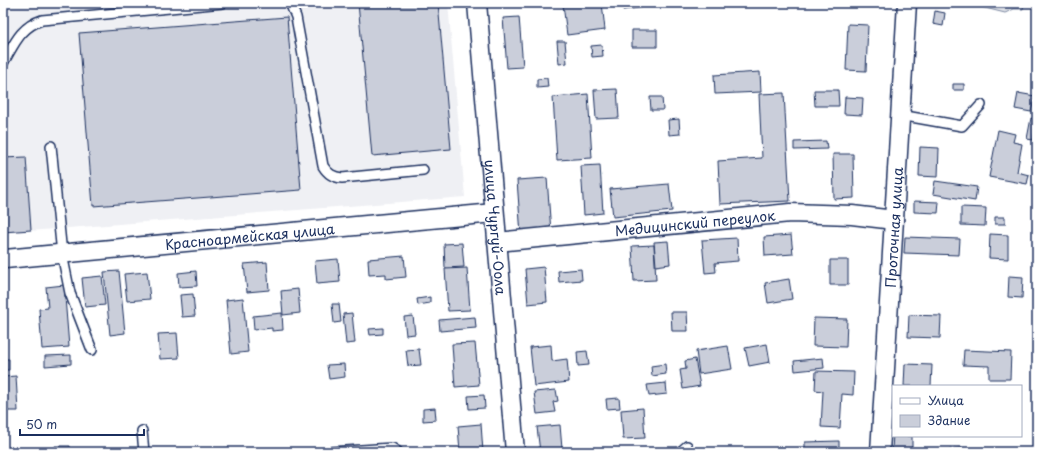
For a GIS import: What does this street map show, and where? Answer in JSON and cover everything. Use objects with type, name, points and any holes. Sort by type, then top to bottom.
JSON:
[{"type":"street","name":"улица Чургуй-Оола","points":[[477,3],[515,452]]},
{"type":"street","name":"Проточная улица","points":[[880,452],[907,3]]},
{"type":"street","name":"Медицинский переулок","points":[[497,242],[790,213],[852,215],[894,220]]},
{"type":"street","name":"Красноармейская улица","points":[[5,259],[494,214]]},
{"type":"lane","points":[[3,63],[21,32],[34,22],[223,3]]},
{"type":"lane","points":[[290,3],[296,16],[323,166],[327,172],[334,177],[342,178],[423,170]]},
{"type":"lane","points":[[900,115],[962,126],[981,105]]},
{"type":"lane","points":[[52,146],[62,254],[70,293],[92,350]]},
{"type":"lane","points":[[142,431],[144,452]]},
{"type":"lane","points":[[330,452],[392,448],[398,452]]},
{"type":"shaded area","points":[[3,3],[448,3],[465,197],[3,233]]},
{"type":"shaded area","points":[[965,3],[1025,3],[1023,9],[1014,9],[1005,13]]},
{"type":"building","points":[[358,3],[438,3],[451,149],[372,156]]},
{"type":"building","points":[[576,3],[602,3],[605,30],[567,35],[563,5]]},
{"type":"building","points":[[622,3],[654,3],[654,6],[623,10]]},
{"type":"building","points":[[935,11],[945,13],[943,26],[933,24]]},
{"type":"building","points":[[287,17],[301,190],[93,206],[79,33]]},
{"type":"building","points":[[519,17],[523,67],[507,68],[503,18]]},
{"type":"building","points":[[848,24],[868,25],[866,71],[846,70]]},
{"type":"building","points":[[632,30],[657,30],[657,47],[632,47]]},
{"type":"building","points":[[557,41],[565,41],[567,63],[559,64]]},
{"type":"building","points":[[602,45],[603,56],[592,57],[591,46]]},
{"type":"building","points":[[760,72],[761,92],[715,94],[714,75]]},
{"type":"building","points":[[547,78],[548,87],[537,88],[537,79]]},
{"type":"building","points":[[953,84],[964,84],[964,90],[953,90]]},
{"type":"building","points":[[617,89],[619,118],[596,119],[594,90]]},
{"type":"building","points":[[814,90],[838,90],[839,106],[815,106]]},
{"type":"building","points":[[784,93],[790,201],[720,204],[718,161],[762,158],[759,94]]},
{"type":"building","points":[[1018,93],[1035,96],[1031,112],[1015,109]]},
{"type":"building","points":[[588,94],[592,158],[557,160],[553,97]]},
{"type":"building","points":[[650,97],[662,97],[663,110],[651,110]]},
{"type":"building","points":[[845,97],[863,98],[862,115],[844,114]]},
{"type":"building","points":[[1031,118],[1037,120],[1033,140],[1027,139]]},
{"type":"building","points":[[679,119],[680,134],[669,135],[668,120]]},
{"type":"building","points":[[998,130],[1015,134],[1013,142],[1022,144],[1017,172],[1029,175],[1027,184],[989,177]]},
{"type":"building","points":[[826,141],[827,149],[794,150],[794,142]]},
{"type":"building","points":[[920,147],[939,148],[938,177],[919,176]]},
{"type":"building","points":[[833,154],[853,154],[854,198],[834,199]]},
{"type":"building","points":[[26,157],[31,230],[3,232],[3,158]]},
{"type":"building","points":[[600,165],[603,213],[584,215],[581,166]]},
{"type":"building","points":[[547,178],[551,232],[521,235],[517,180]]},
{"type":"building","points":[[935,181],[977,187],[975,201],[933,194]]},
{"type":"building","points":[[669,184],[672,211],[613,217],[610,189]]},
{"type":"building","points":[[914,201],[939,202],[938,213],[914,212]]},
{"type":"building","points":[[961,207],[986,208],[985,226],[961,225]]},
{"type":"building","points":[[995,217],[1005,217],[1005,224],[995,224]]},
{"type":"building","points":[[990,234],[1008,235],[1008,259],[989,258]]},
{"type":"building","points":[[791,235],[793,254],[765,256],[764,237]]},
{"type":"building","points":[[905,237],[960,239],[959,255],[904,253]]},
{"type":"building","points":[[737,238],[738,261],[715,263],[716,272],[705,273],[702,240]]},
{"type":"building","points":[[668,241],[670,264],[656,266],[654,242]]},
{"type":"building","points":[[462,243],[464,267],[445,268],[444,244]]},
{"type":"building","points":[[654,245],[656,280],[634,281],[632,246]]},
{"type":"building","points":[[404,256],[406,277],[386,279],[386,274],[369,275],[368,259]]},
{"type":"building","points":[[338,259],[340,282],[317,284],[315,261]]},
{"type":"building","points":[[830,260],[848,260],[848,285],[830,285]]},
{"type":"building","points":[[267,262],[269,290],[247,292],[244,264]]},
{"type":"building","points":[[544,267],[547,302],[528,304],[525,269]]},
{"type":"building","points":[[467,268],[470,310],[448,311],[445,269]]},
{"type":"building","points":[[581,269],[582,280],[559,282],[558,271]]},
{"type":"building","points":[[119,271],[125,333],[110,335],[104,272]]},
{"type":"building","points":[[196,271],[197,286],[179,287],[178,273]]},
{"type":"building","points":[[147,272],[150,299],[127,301],[124,274]]},
{"type":"building","points":[[102,276],[105,305],[85,307],[82,278]]},
{"type":"building","points":[[1009,276],[1023,277],[1022,298],[1008,297]]},
{"type":"building","points":[[789,279],[792,299],[768,303],[765,283]]},
{"type":"building","points":[[64,285],[69,347],[42,349],[39,309],[48,308],[46,287]]},
{"type":"building","points":[[298,289],[300,313],[283,315],[281,291]]},
{"type":"building","points":[[193,294],[195,316],[182,317],[180,295]]},
{"type":"building","points":[[430,297],[430,303],[418,305],[417,299]]},
{"type":"building","points":[[243,298],[248,352],[231,354],[226,300]]},
{"type":"building","points":[[332,304],[339,304],[341,322],[334,323]]},
{"type":"building","points":[[671,312],[687,312],[688,331],[672,331]]},
{"type":"building","points":[[282,313],[283,330],[272,331],[272,328],[254,330],[253,316]]},
{"type":"building","points":[[352,313],[355,343],[346,344],[343,314]]},
{"type":"building","points":[[909,315],[941,316],[940,338],[908,337]]},
{"type":"building","points":[[413,316],[415,334],[406,335],[404,317]]},
{"type":"building","points":[[475,317],[476,328],[440,331],[439,320]]},
{"type":"building","points":[[814,318],[847,319],[846,347],[813,346]]},
{"type":"building","points":[[383,328],[383,334],[370,335],[369,329]]},
{"type":"building","points":[[177,333],[179,358],[160,359],[158,334]]},
{"type":"building","points":[[475,343],[479,385],[455,387],[452,344]]},
{"type":"building","points":[[767,344],[770,362],[749,366],[745,348]]},
{"type":"building","points":[[551,345],[552,361],[567,359],[569,382],[534,386],[530,347]]},
{"type":"building","points":[[728,346],[732,369],[699,374],[696,351]]},
{"type":"building","points":[[419,349],[421,365],[408,366],[406,350]]},
{"type":"building","points":[[964,350],[1011,352],[1010,379],[989,379],[989,366],[963,365]]},
{"type":"building","points":[[587,351],[589,365],[578,366],[577,352]]},
{"type":"building","points":[[71,355],[71,364],[45,366],[45,356]]},
{"type":"building","points":[[823,358],[824,368],[795,371],[794,361]]},
{"type":"building","points":[[3,359],[9,359],[9,370],[3,370]]},
{"type":"building","points":[[695,359],[700,386],[683,389],[680,370],[686,369],[685,361]]},
{"type":"building","points":[[344,364],[345,377],[329,379],[327,365]]},
{"type":"building","points":[[665,364],[666,374],[652,376],[651,366]]},
{"type":"building","points":[[905,364],[932,365],[931,385],[904,385]]},
{"type":"building","points":[[816,371],[854,372],[853,395],[842,394],[840,428],[821,427],[823,391],[815,390]]},
{"type":"building","points":[[16,376],[18,411],[3,411],[3,377]]},
{"type":"building","points":[[666,383],[667,394],[649,396],[647,385]]},
{"type":"building","points":[[556,390],[558,401],[553,402],[555,412],[537,414],[534,392]]},
{"type":"building","points":[[484,395],[485,408],[469,409],[468,396]]},
{"type":"building","points":[[619,398],[620,408],[607,409],[606,399]]},
{"type":"building","points":[[435,408],[436,420],[423,421],[423,409]]},
{"type":"building","points":[[643,408],[645,438],[623,439],[621,410]]},
{"type":"building","points":[[481,424],[483,452],[460,452],[458,426]]},
{"type":"building","points":[[560,425],[562,449],[540,452],[537,427]]},
{"type":"building","points":[[893,437],[912,437],[912,452],[892,452]]},
{"type":"building","points":[[839,441],[839,452],[805,452],[805,442]]},
{"type":"building","points":[[55,446],[70,446],[70,452],[55,452]]},
{"type":"building","points":[[229,448],[230,452],[207,452],[207,450]]},
{"type":"building","points":[[963,448],[963,452],[950,452],[950,449]]}]
